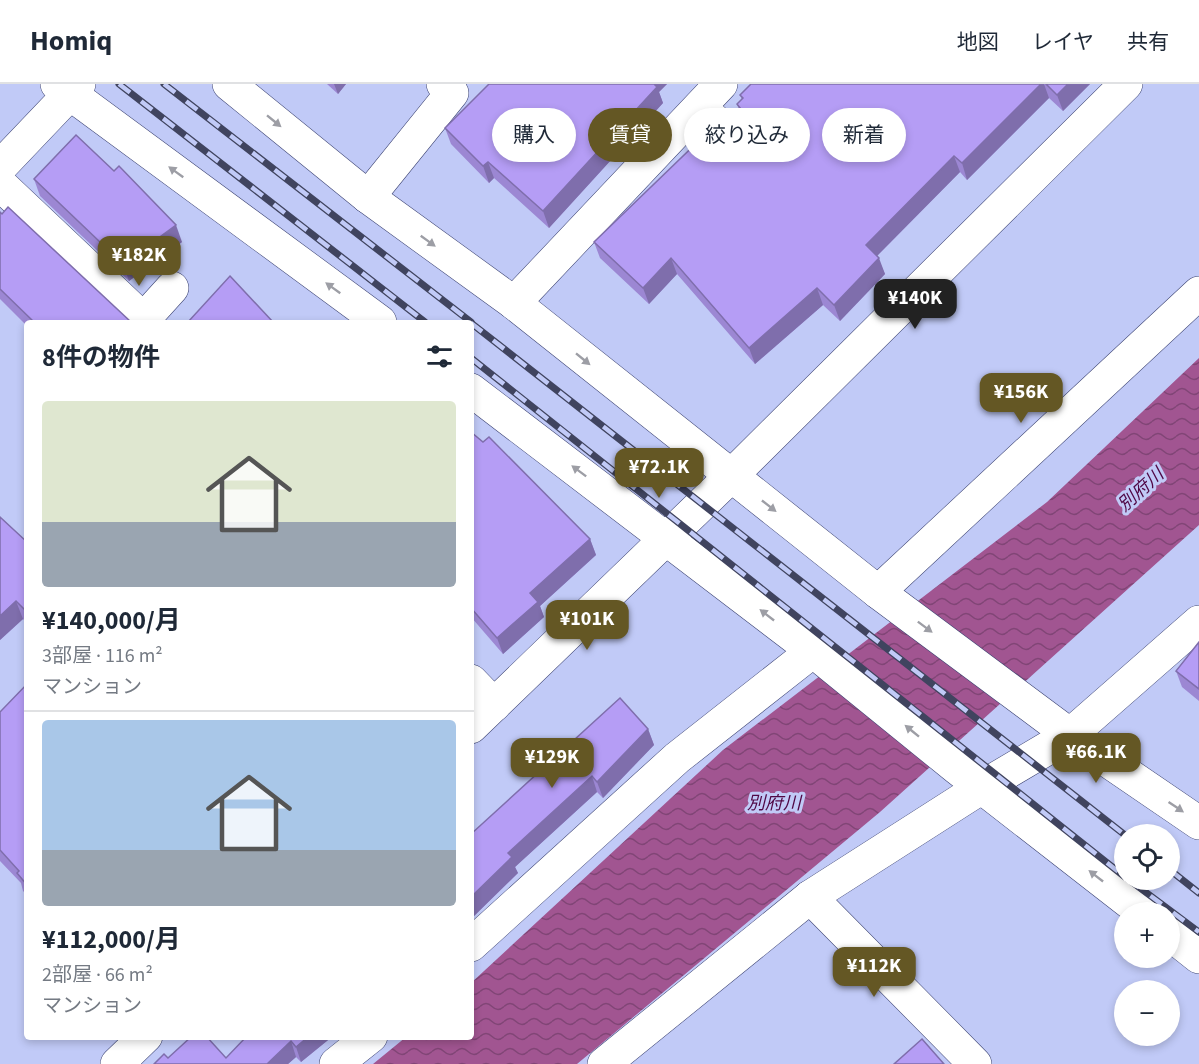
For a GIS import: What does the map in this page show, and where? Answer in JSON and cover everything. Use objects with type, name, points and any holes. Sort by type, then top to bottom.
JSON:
[{"type":"street","points":[[229,84],[368,197],[514,303],[878,592],[1070,735],[1199,823]]},
{"type":"street","points":[[368,197],[452,93],[443,84]]},
{"type":"street","points":[[474,691],[482,716],[668,538],[1126,84]]},
{"type":"street","points":[[0,167],[69,87],[377,320]]},
{"type":"street","points":[[514,303],[710,96]]},
{"type":"street","points":[[0,184],[143,320]]},
{"type":"street","points":[[145,320],[172,288]]},
{"type":"street","points":[[878,592],[1199,293]]},
{"type":"street","points":[[474,392],[668,538],[1129,902]]},
{"type":"street","points":[[604,1064],[810,897],[970,778],[1070,735],[1199,622]]},
{"type":"street","points":[[474,942],[677,758],[813,651]]},
{"type":"street","points":[[810,897],[975,1064]]},
{"type":"street","points":[[1180,922],[1199,925]]},
{"type":"street","points":[[1180,942],[1199,957]]},
{"type":"street","points":[[117,1064],[142,1040]]},
{"type":"street","points":[[336,1064],[366,1040]]},
{"type":"water","name":"別府川","points":[[1199,358],[1199,525],[880,812],[577,1064],[373,1064],[402,1040],[474,1040],[474,980],[723,750],[1047,502]]},
{"type":"building","points":[[489,84],[654,84],[657,87],[638,108],[588,108],[588,162],[543,211],[488,162],[483,166],[445,128]]},
{"type":"building","points":[[751,84],[1041,84],[962,163],[954,156],[866,245],[879,258],[834,305],[817,288],[749,348],[671,258],[643,288],[594,242],[684,155],[684,162],[810,162],[810,108],[740,108],[737,104],[743,98],[740,95]]},
{"type":"building","points":[[1046,84],[1068,84],[1057,95]]},
{"type":"building","points":[[76,135],[114,171],[119,166],[176,225],[123,264],[34,179]]},
{"type":"building","points":[[8,207],[129,320],[32,320],[0,289],[0,212],[2,214]]},
{"type":"building","points":[[230,276],[271,320],[190,320]]},
{"type":"building","points":[[474,434],[483,442],[489,437],[590,539],[530,593],[538,602],[497,638],[474,611]]},
{"type":"building","points":[[0,517],[24,539],[24,609],[16,601],[0,616]]},
{"type":"building","points":[[1199,642],[1199,689],[1176,671]]},
{"type":"building","points":[[24,687],[24,881],[17,873],[19,871],[0,850],[0,712]]},
{"type":"building","points":[[620,698],[648,729],[597,782],[592,776],[508,853],[512,857],[474,894],[474,831]]},
{"type":"building","points":[[922,1039],[944,1064],[894,1064]]},
{"type":"building","points":[[188,1040],[210,1040],[226,1058],[243,1040],[304,1040],[296,1047],[291,1041],[267,1064],[154,1064],[164,1054],[168,1058]]},
{"type":"railway","points":[[119,84],[422,320]]},
{"type":"railway","points":[[164,84],[468,320]]},
{"type":"railway","points":[[474,325],[1114,826]]},
{"type":"railway","points":[[474,360],[1114,868]]},
{"type":"railway","points":[[1180,878],[1199,893]]},
{"type":"railway","points":[[1143,890],[1199,932]]}]
